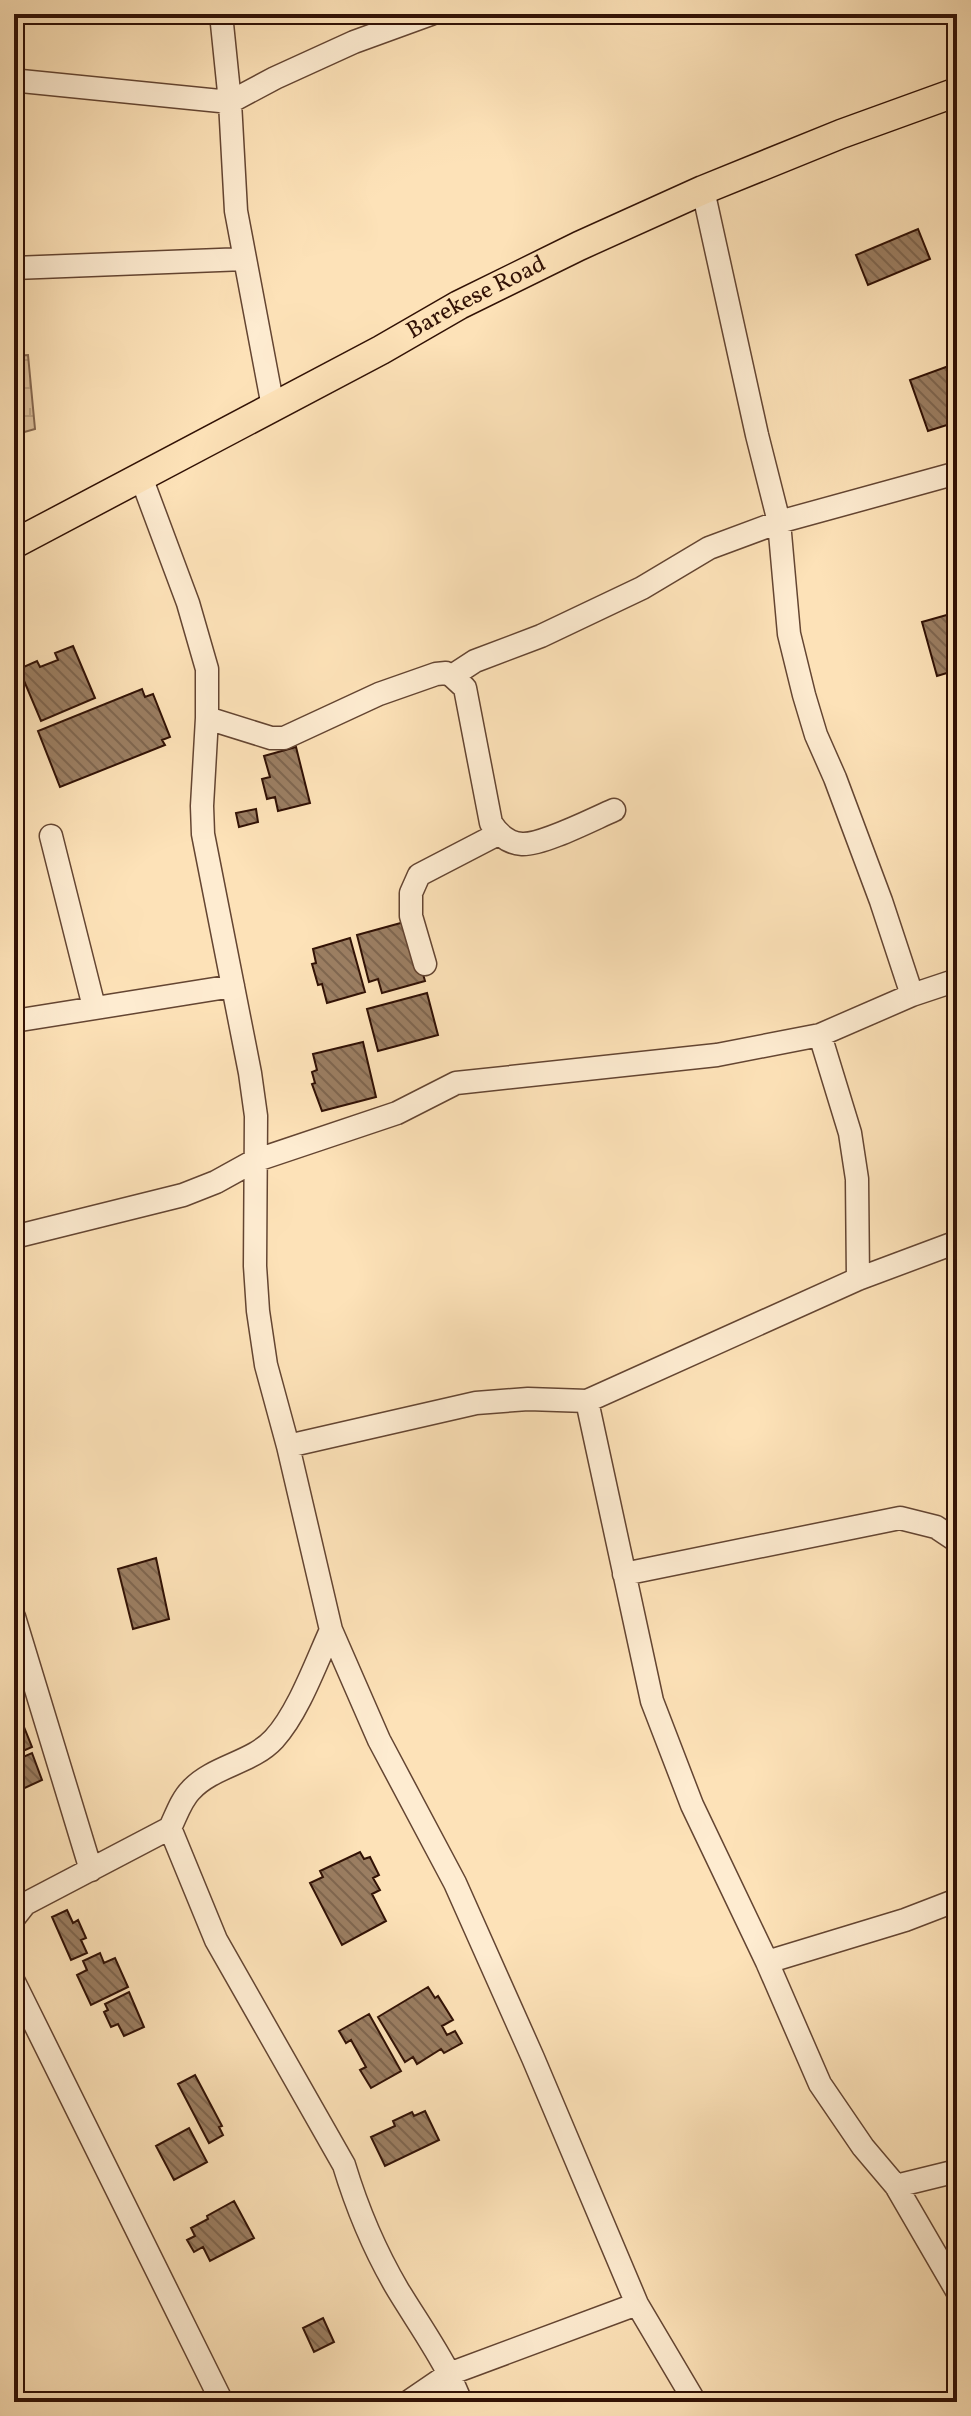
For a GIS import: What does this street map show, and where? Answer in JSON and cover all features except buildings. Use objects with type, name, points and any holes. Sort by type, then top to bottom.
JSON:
[{"type":"main road","name":"Barekese Road","points":[[14,544],[381,350],[459,305],[620,226],[841,134],[957,92]]},
{"type":"street","points":[[221,14],[236,211],[273,407]]},
{"type":"street","points":[[21,81],[230,102],[354,42],[431,14]]},
{"type":"street","points":[[703,190],[779,522],[789,634],[804,695],[816,735],[881,901],[912,995]]},
{"type":"street","points":[[14,268],[245,259]]},
{"type":"street","points":[[452,676],[475,661],[541,636],[642,588],[709,548],[779,522],[957,473]]},
{"type":"street","points":[[141,477],[199,635],[207,669],[203,834],[256,1116],[255,1266],[258,1311],[266,1365],[331,1630],[379,1740],[462,1898],[637,2304],[695,2402]]},
{"type":"street","points":[[207,718],[271,738],[284,738],[379,694],[446,673],[465,688],[491,823],[498,834],[522,844],[538,842],[614,810]]},
{"type":"street","points":[[425,964],[411,916],[411,893],[419,875],[498,834]]},
{"type":"street","points":[[51,836],[94,1007]]},
{"type":"street","points":[[15,1233],[183,1195],[216,1182],[254,1161],[397,1113],[456,1083],[717,1055],[820,1035],[912,995],[957,980]]},
{"type":"street","points":[[14,1021],[233,986]]},
{"type":"street","points":[[820,1035],[850,1133],[857,1179],[858,1279]]},
{"type":"street","points":[[288,1446],[476,1403],[528,1399],[587,1401],[858,1279],[957,1242]]},
{"type":"street","points":[[587,1401],[652,1701],[692,1805],[767,1962],[820,2084],[863,2147],[896,2186],[957,2291]]},
{"type":"street","points":[[624,1574],[900,1518],[936,1527],[957,1541]]},
{"type":"street","points":[[14,1617],[91,1870]]},
{"type":"street","points":[[14,1918],[25,1904],[170,1828],[192,1788],[258,1752],[273,1740],[288,1721],[331,1630]]},
{"type":"street","points":[[170,1828],[216,1940],[344,2165],[353,2196],[374,2243],[397,2289],[428,2335],[461,2402]]},
{"type":"street","points":[[767,1962],[905,1920],[957,1900]]},
{"type":"street","points":[[14,1982],[222,2402]]},
{"type":"street","points":[[896,2186],[957,2171]]},
{"type":"street","points":[[408,2402],[449,2374],[637,2304]]},
{"type":"green space","points":[[28,355],[35,429],[14,435],[14,356]]}]
